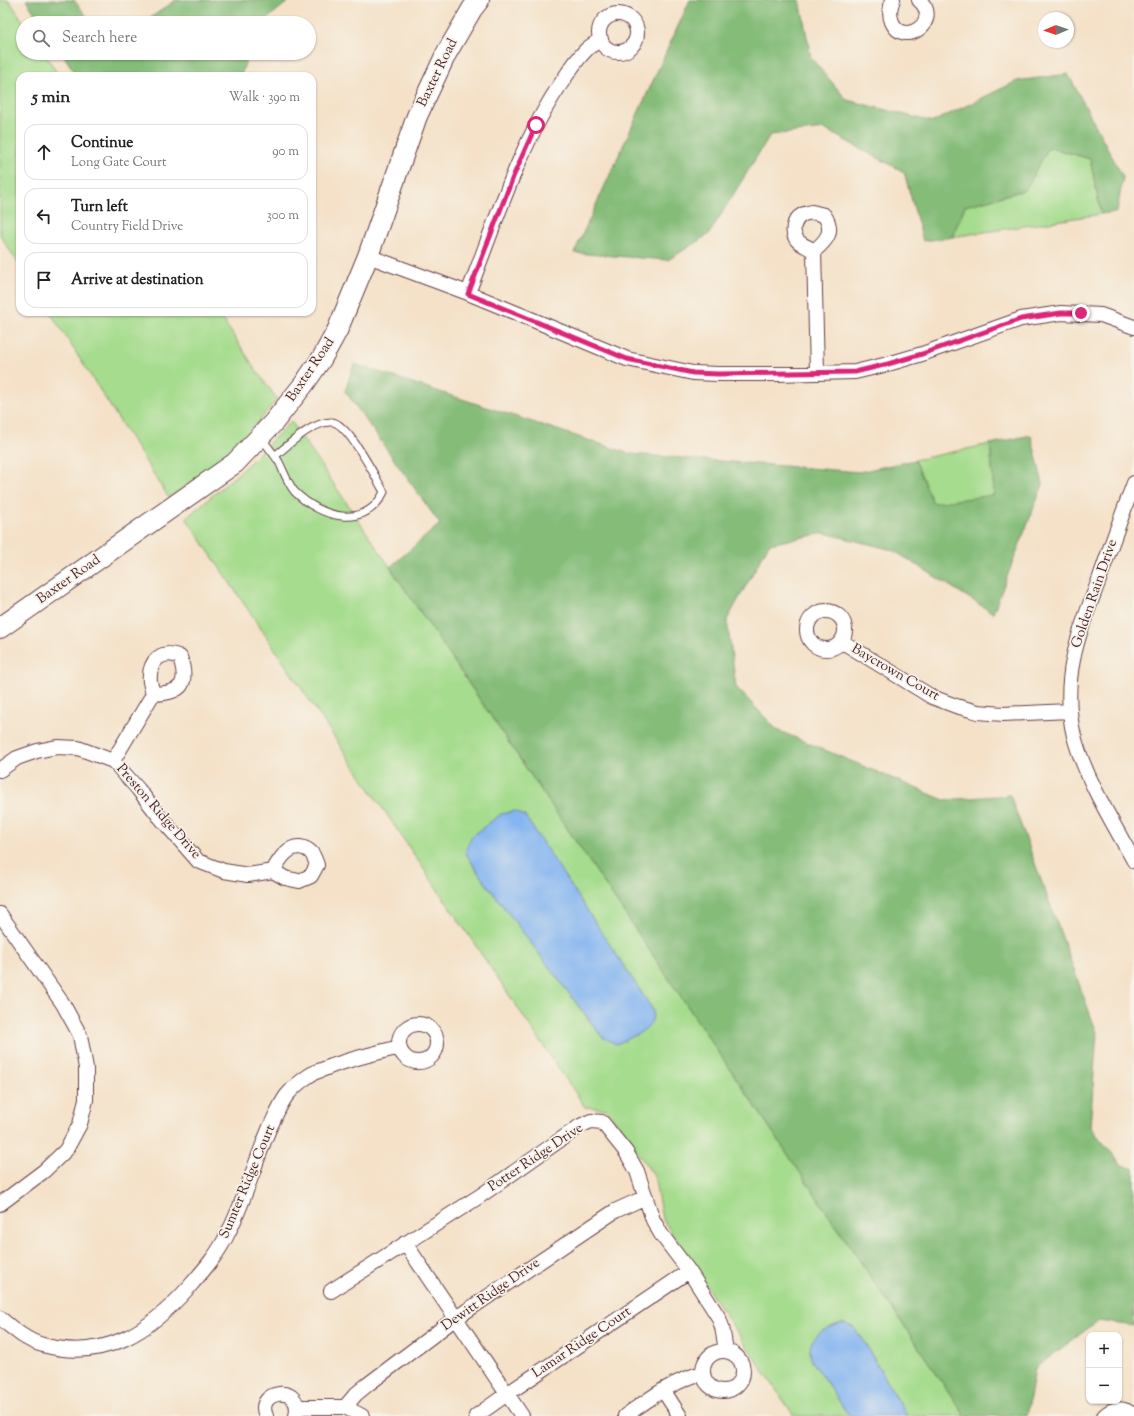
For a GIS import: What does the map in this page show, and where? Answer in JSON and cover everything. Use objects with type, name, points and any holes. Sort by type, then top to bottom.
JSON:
[{"type":"main road","name":"Baxter Road","points":[[0,628],[235,463],[260,437],[304,384],[322,358],[336,331],[368,256],[417,116],[446,54],[472,9],[480,0]]},
{"type":"street","points":[[893,0],[891,7],[891,19],[898,29],[908,33],[920,29],[927,17],[923,3],[919,0]]},
{"type":"street","points":[[468,294],[513,177],[536,125],[572,67],[586,50],[601,39]]},
{"type":"street","points":[[814,251],[817,372]]},
{"type":"street","points":[[368,256],[468,294],[627,359],[693,373],[855,372],[922,354],[1021,319],[1061,313],[1101,315],[1134,326]]},
{"type":"street","name":"Golden Rain Drive","points":[[1134,483],[1078,635],[1069,682],[1069,711],[1074,737],[1086,769],[1134,861]]},
{"type":"street","name":"Baycrown Court","points":[[841,641],[932,697],[956,706],[978,712],[1003,714],[1069,711]]},
{"type":"street","points":[[113,761],[153,694]]},
{"type":"street","name":"Preston Ridge Drive","points":[[0,770],[17,758],[37,751],[57,747],[78,748],[113,761],[198,861],[224,871],[248,875],[273,871]]},
{"type":"street","points":[[0,914],[63,1004],[80,1035],[86,1068],[86,1100],[80,1124],[66,1150],[44,1171],[0,1204]]},
{"type":"street","name":"Sumter Ridge Court","points":[[0,1318],[17,1332],[42,1345],[76,1350],[104,1347],[130,1336],[152,1322],[182,1296],[211,1263],[222,1245],[240,1208],[261,1147],[274,1118],[287,1096],[310,1074],[333,1065],[399,1047]]},
{"type":"street","name":"Potter Ridge Drive","points":[[331,1291],[480,1196],[569,1133],[591,1121],[602,1122],[626,1152],[637,1171],[649,1210],[656,1224],[719,1318],[726,1350]]},
{"type":"street","name":"Dewitt Ridge Drive","points":[[345,1407],[356,1394],[367,1385],[456,1318],[615,1211],[646,1197]]},
{"type":"street","points":[[405,1243],[522,1416]]},
{"type":"street","name":"Lamar Ridge Court","points":[[476,1416],[688,1271]]},
{"type":"street","points":[[726,1350],[738,1357],[743,1370],[742,1377],[734,1388],[728,1391],[720,1391],[708,1385],[702,1373],[705,1361],[709,1356],[714,1352],[726,1350]]},
{"type":"street","points":[[625,1416],[679,1381],[702,1373]]},
{"type":"street","points":[[663,1390],[680,1416]]},
{"type":"street","points":[[266,1416],[264,1407],[268,1399],[275,1394],[281,1393],[292,1397],[297,1412],[345,1407],[362,1416]]},
{"type":"street","points":[[1104,1416],[1111,1410],[1116,1409],[1125,1410],[1134,1416]]},
{"type":"lane","points":[[260,437],[275,456],[294,491],[309,503],[330,513],[342,517],[357,515],[371,509],[380,500],[384,492],[359,448],[341,427],[333,422],[322,423],[309,430],[275,456]]},
{"type":"green space","points":[[0,0],[9,0],[19,16],[16,16],[16,60],[49,60],[56,72],[16,72],[16,260],[0,235]]},
{"type":"green space","points":[[26,0],[74,0],[87,16],[36,16]]},
{"type":"green space","points":[[176,0],[290,0],[271,16],[153,16]]},
{"type":"green space","points":[[690,0],[800,0],[811,58],[847,100],[933,122],[1017,81],[1068,74],[1123,177],[1117,212],[1101,214],[1090,159],[1049,147],[1025,190],[965,206],[952,237],[923,241],[904,172],[824,129],[770,135],[709,234],[668,260],[574,253]]},
{"type":"green space","points":[[67,60],[246,60],[242,72],[74,72]]},
{"type":"green space","points":[[1049,147],[1090,159],[1101,214],[952,237],[965,206],[1025,190]]},
{"type":"green space","points":[[53,316],[221,316],[277,399],[251,431],[218,463],[169,498]]},
{"type":"green space","points":[[354,364],[631,454],[859,472],[915,460],[933,503],[994,495],[990,444],[1031,435],[1043,484],[993,613],[893,550],[824,533],[769,544],[727,620],[736,687],[777,730],[944,800],[1010,795],[1097,1033],[1090,1127],[1122,1165],[1134,1169],[1134,1326],[1098,1321],[1035,1368],[1027,1416],[965,1416],[390,567],[440,524],[345,391]]},
{"type":"green space","points":[[291,421],[965,1416],[907,1416],[862,1338],[812,1361],[849,1416],[794,1416],[695,1270],[662,1218],[654,1176],[607,1109],[585,1107],[186,518],[241,471]],"holes":[[[465,852],[602,1037],[481,877]]]},
{"type":"green space","points":[[990,444],[995,496],[933,503],[915,460]]},
{"type":"water","points":[[515,811],[525,816],[653,1010],[650,1023],[646,1028],[634,1036],[616,1044],[602,1037],[481,877],[465,852],[471,837],[501,814]]},
{"type":"water","points":[[842,1323],[852,1326],[862,1338],[907,1416],[849,1416],[812,1361],[810,1352],[811,1345],[816,1336],[826,1329]]},
{"type":"route","points":[[536,125],[513,177],[468,294],[627,359],[693,373],[776,374],[855,372],[922,354],[1021,319],[1061,313],[1081,313]]}]
